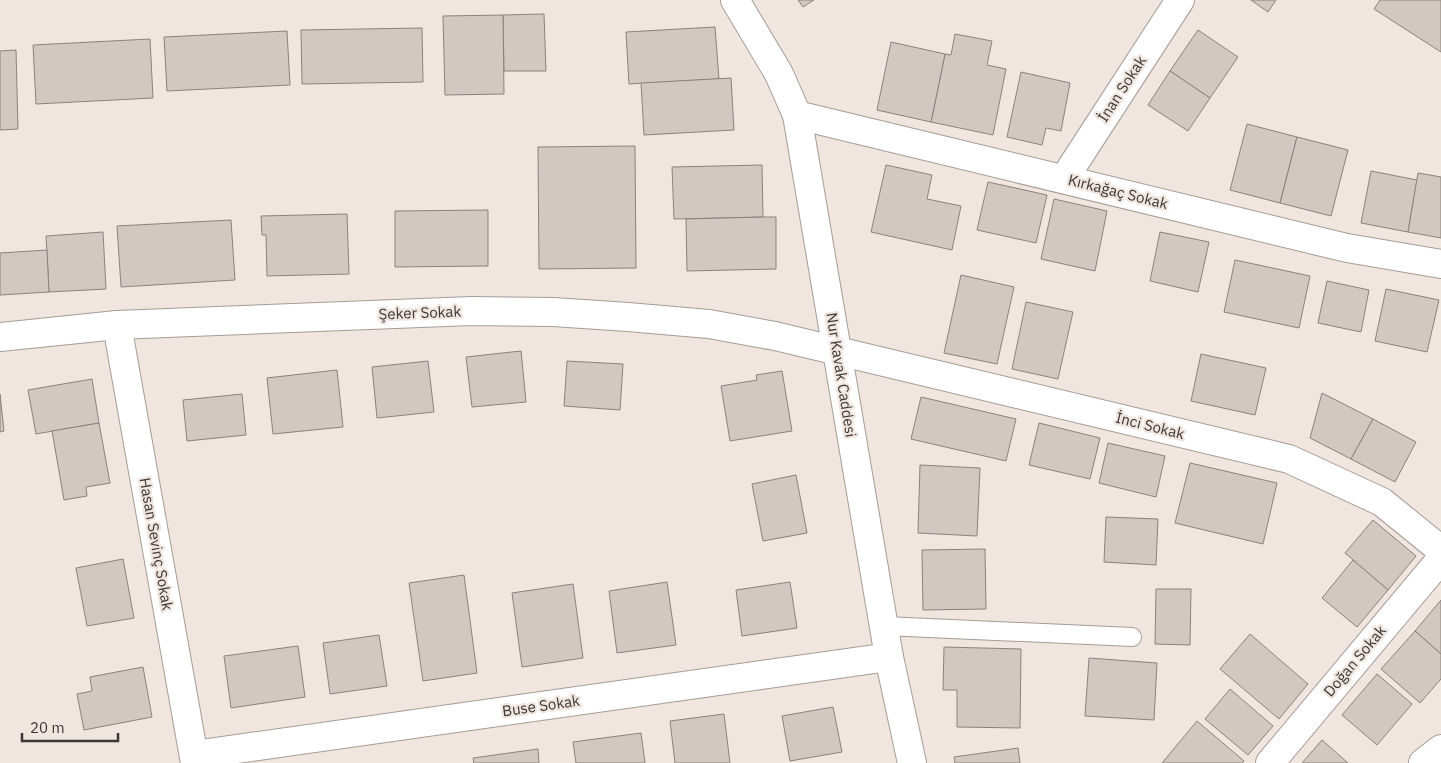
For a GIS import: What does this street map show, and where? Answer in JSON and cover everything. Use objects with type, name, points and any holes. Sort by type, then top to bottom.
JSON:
[{"type":"street","name":"Nur Kavak Caddesi","points":[[735,0],[779,74],[797,116],[889,657],[912,763]]},
{"type":"street","name":"İnan Sokak","points":[[1064,179],[1180,0]]},
{"type":"street","name":"Kırkağaç Sokak","points":[[797,116],[1346,248],[1441,264]]},
{"type":"street","name":"Şeker Sokak","points":[[0,337],[117,325],[472,311],[553,312],[709,324],[775,336],[837,351]]},
{"type":"street","name":"Hasan Sevinç Sokak","points":[[117,325],[194,759]]},
{"type":"street","name":"İnci Sokak","points":[[837,351],[1289,459],[1382,502],[1441,550]]},
{"type":"street","name":"Doğan Sokak","points":[[1270,763],[1441,559]]},
{"type":"street","name":"Buse Sokak","points":[[194,759],[889,657]]},
{"type":"street","points":[[1423,763],[1441,750]]},
{"type":"lane","points":[[884,626],[1132,637]]},
{"type":"building","points":[[798,0],[814,0],[803,7]]},
{"type":"building","points":[[1251,0],[1276,0],[1268,12]]},
{"type":"building","points":[[1380,0],[1441,0],[1441,52],[1374,9]]},
{"type":"building","points":[[544,14],[546,71],[504,71],[503,15]]},
{"type":"building","points":[[503,15],[504,94],[445,95],[443,16]]},
{"type":"building","points":[[715,27],[719,79],[629,84],[626,32]]},
{"type":"building","points":[[422,28],[423,82],[302,84],[301,30]]},
{"type":"building","points":[[1198,30],[1238,57],[1210,98],[1170,71]]},
{"type":"building","points":[[287,31],[290,85],[167,91],[164,37]]},
{"type":"building","points":[[955,34],[992,41],[987,65],[1006,69],[993,135],[931,122],[945,54],[951,55]]},
{"type":"building","points":[[150,39],[153,98],[36,104],[33,45]]},
{"type":"building","points":[[891,42],[945,54],[931,122],[877,110]]},
{"type":"building","points":[[16,50],[18,129],[0,130],[0,51]]},
{"type":"building","points":[[1170,71],[1210,98],[1188,131],[1148,105]]},
{"type":"building","points":[[1021,72],[1070,83],[1061,131],[1046,128],[1042,145],[1007,137]]},
{"type":"building","points":[[731,78],[734,130],[644,135],[641,83]]},
{"type":"building","points":[[1247,124],[1297,137],[1280,203],[1230,190]]},
{"type":"building","points":[[1297,137],[1348,150],[1331,216],[1280,203]]},
{"type":"building","points":[[635,146],[636,268],[539,269],[538,147]]},
{"type":"building","points":[[762,165],[763,217],[674,219],[672,167]]},
{"type":"building","points":[[886,165],[932,175],[927,199],[961,206],[952,250],[871,232]]},
{"type":"building","points":[[1371,171],[1417,180],[1408,232],[1361,223]]},
{"type":"building","points":[[1418,173],[1441,177],[1441,238],[1408,232]]},
{"type":"building","points":[[988,182],[1047,195],[1036,243],[977,230]]},
{"type":"building","points":[[1054,199],[1107,211],[1095,271],[1041,259]]},
{"type":"building","points":[[488,210],[488,266],[395,267],[395,211]]},
{"type":"building","points":[[347,214],[349,274],[267,276],[266,235],[262,235],[261,216]]},
{"type":"building","points":[[776,217],[776,269],[687,271],[686,219]]},
{"type":"building","points":[[231,220],[235,280],[121,287],[117,226]]},
{"type":"building","points":[[103,232],[106,289],[49,292],[46,236]]},
{"type":"building","points":[[1160,232],[1209,242],[1198,292],[1150,281]]},
{"type":"building","points":[[47,250],[49,292],[0,295],[0,253]]},
{"type":"building","points":[[1235,260],[1310,276],[1299,328],[1224,312]]},
{"type":"building","points":[[961,275],[1014,287],[997,364],[944,353]]},
{"type":"building","points":[[1327,281],[1369,290],[1361,332],[1318,323]]},
{"type":"building","points":[[1386,289],[1439,300],[1427,352],[1375,341]]},
{"type":"building","points":[[1026,302],[1073,312],[1058,379],[1012,369]]},
{"type":"building","points":[[521,351],[526,402],[472,407],[466,357]]},
{"type":"building","points":[[1201,354],[1266,368],[1255,415],[1191,401]]},
{"type":"building","points":[[428,361],[434,412],[377,418],[372,367]]},
{"type":"building","points":[[567,361],[623,364],[620,410],[564,406]]},
{"type":"building","points":[[337,370],[343,427],[273,434],[267,378]]},
{"type":"building","points":[[782,371],[792,431],[730,441],[721,386],[757,380],[756,375]]},
{"type":"building","points":[[92,379],[99,423],[36,434],[28,390]]},
{"type":"building","points":[[1322,393],[1373,419],[1351,459],[1310,438]]},
{"type":"building","points":[[0,394],[4,431],[0,432]]},
{"type":"building","points":[[242,394],[246,435],[187,441],[183,400]]},
{"type":"building","points":[[921,397],[1016,419],[1006,461],[911,439]]},
{"type":"building","points":[[1373,419],[1416,442],[1395,482],[1351,459]]},
{"type":"building","points":[[99,423],[110,483],[86,487],[87,496],[64,500],[52,431]]},
{"type":"building","points":[[1039,423],[1100,438],[1090,479],[1029,465]]},
{"type":"building","points":[[1108,443],[1165,456],[1156,497],[1099,483]]},
{"type":"building","points":[[1190,463],[1277,483],[1263,544],[1175,523]]},
{"type":"building","points":[[920,465],[980,468],[977,536],[918,533]]},
{"type":"building","points":[[796,475],[807,533],[763,541],[752,484]]},
{"type":"building","points":[[1106,517],[1158,519],[1156,565],[1104,562]]},
{"type":"building","points":[[1373,520],[1416,556],[1388,590],[1345,553]]},
{"type":"building","points":[[985,549],[986,609],[923,610],[922,550]]},
{"type":"building","points":[[123,559],[134,618],[87,626],[76,568]]},
{"type":"building","points":[[1353,560],[1388,590],[1357,627],[1322,598]]},
{"type":"building","points":[[464,575],[477,673],[423,681],[409,583]]},
{"type":"building","points":[[667,582],[676,645],[617,653],[609,591]]},
{"type":"building","points":[[790,582],[797,628],[742,636],[736,590]]},
{"type":"building","points":[[573,584],[583,658],[522,667],[512,593]]},
{"type":"building","points":[[1156,589],[1191,589],[1190,645],[1155,644]]},
{"type":"building","points":[[1441,600],[1441,654],[1415,631]]},
{"type":"building","points":[[1415,631],[1441,654],[1441,679],[1420,703],[1381,669]]},
{"type":"building","points":[[1250,634],[1308,684],[1279,719],[1220,669]]},
{"type":"building","points":[[379,635],[387,686],[330,694],[323,643]]},
{"type":"building","points":[[298,646],[305,697],[231,708],[224,656]]},
{"type":"building","points":[[944,647],[1021,649],[1020,728],[957,727],[957,690],[943,690]]},
{"type":"building","points":[[1089,658],[1157,663],[1154,720],[1085,716]]},
{"type":"building","points":[[143,667],[152,717],[84,730],[77,694],[92,691],[90,677]]},
{"type":"building","points":[[1377,674],[1412,704],[1377,745],[1342,715]]},
{"type":"building","points":[[1230,689],[1273,726],[1248,755],[1205,719]]},
{"type":"building","points":[[833,707],[842,752],[790,761],[782,716]]},
{"type":"building","points":[[724,714],[730,763],[675,763],[670,721]]},
{"type":"building","points":[[1197,721],[1244,761],[1242,763],[1162,763]]},
{"type":"building","points":[[641,733],[645,763],[576,763],[573,742]]},
{"type":"building","points":[[1322,740],[1348,763],[1302,763]]},
{"type":"building","points":[[1018,748],[1020,763],[955,763],[954,757]]},
{"type":"building","points":[[538,749],[539,763],[474,763],[473,758]]}]
